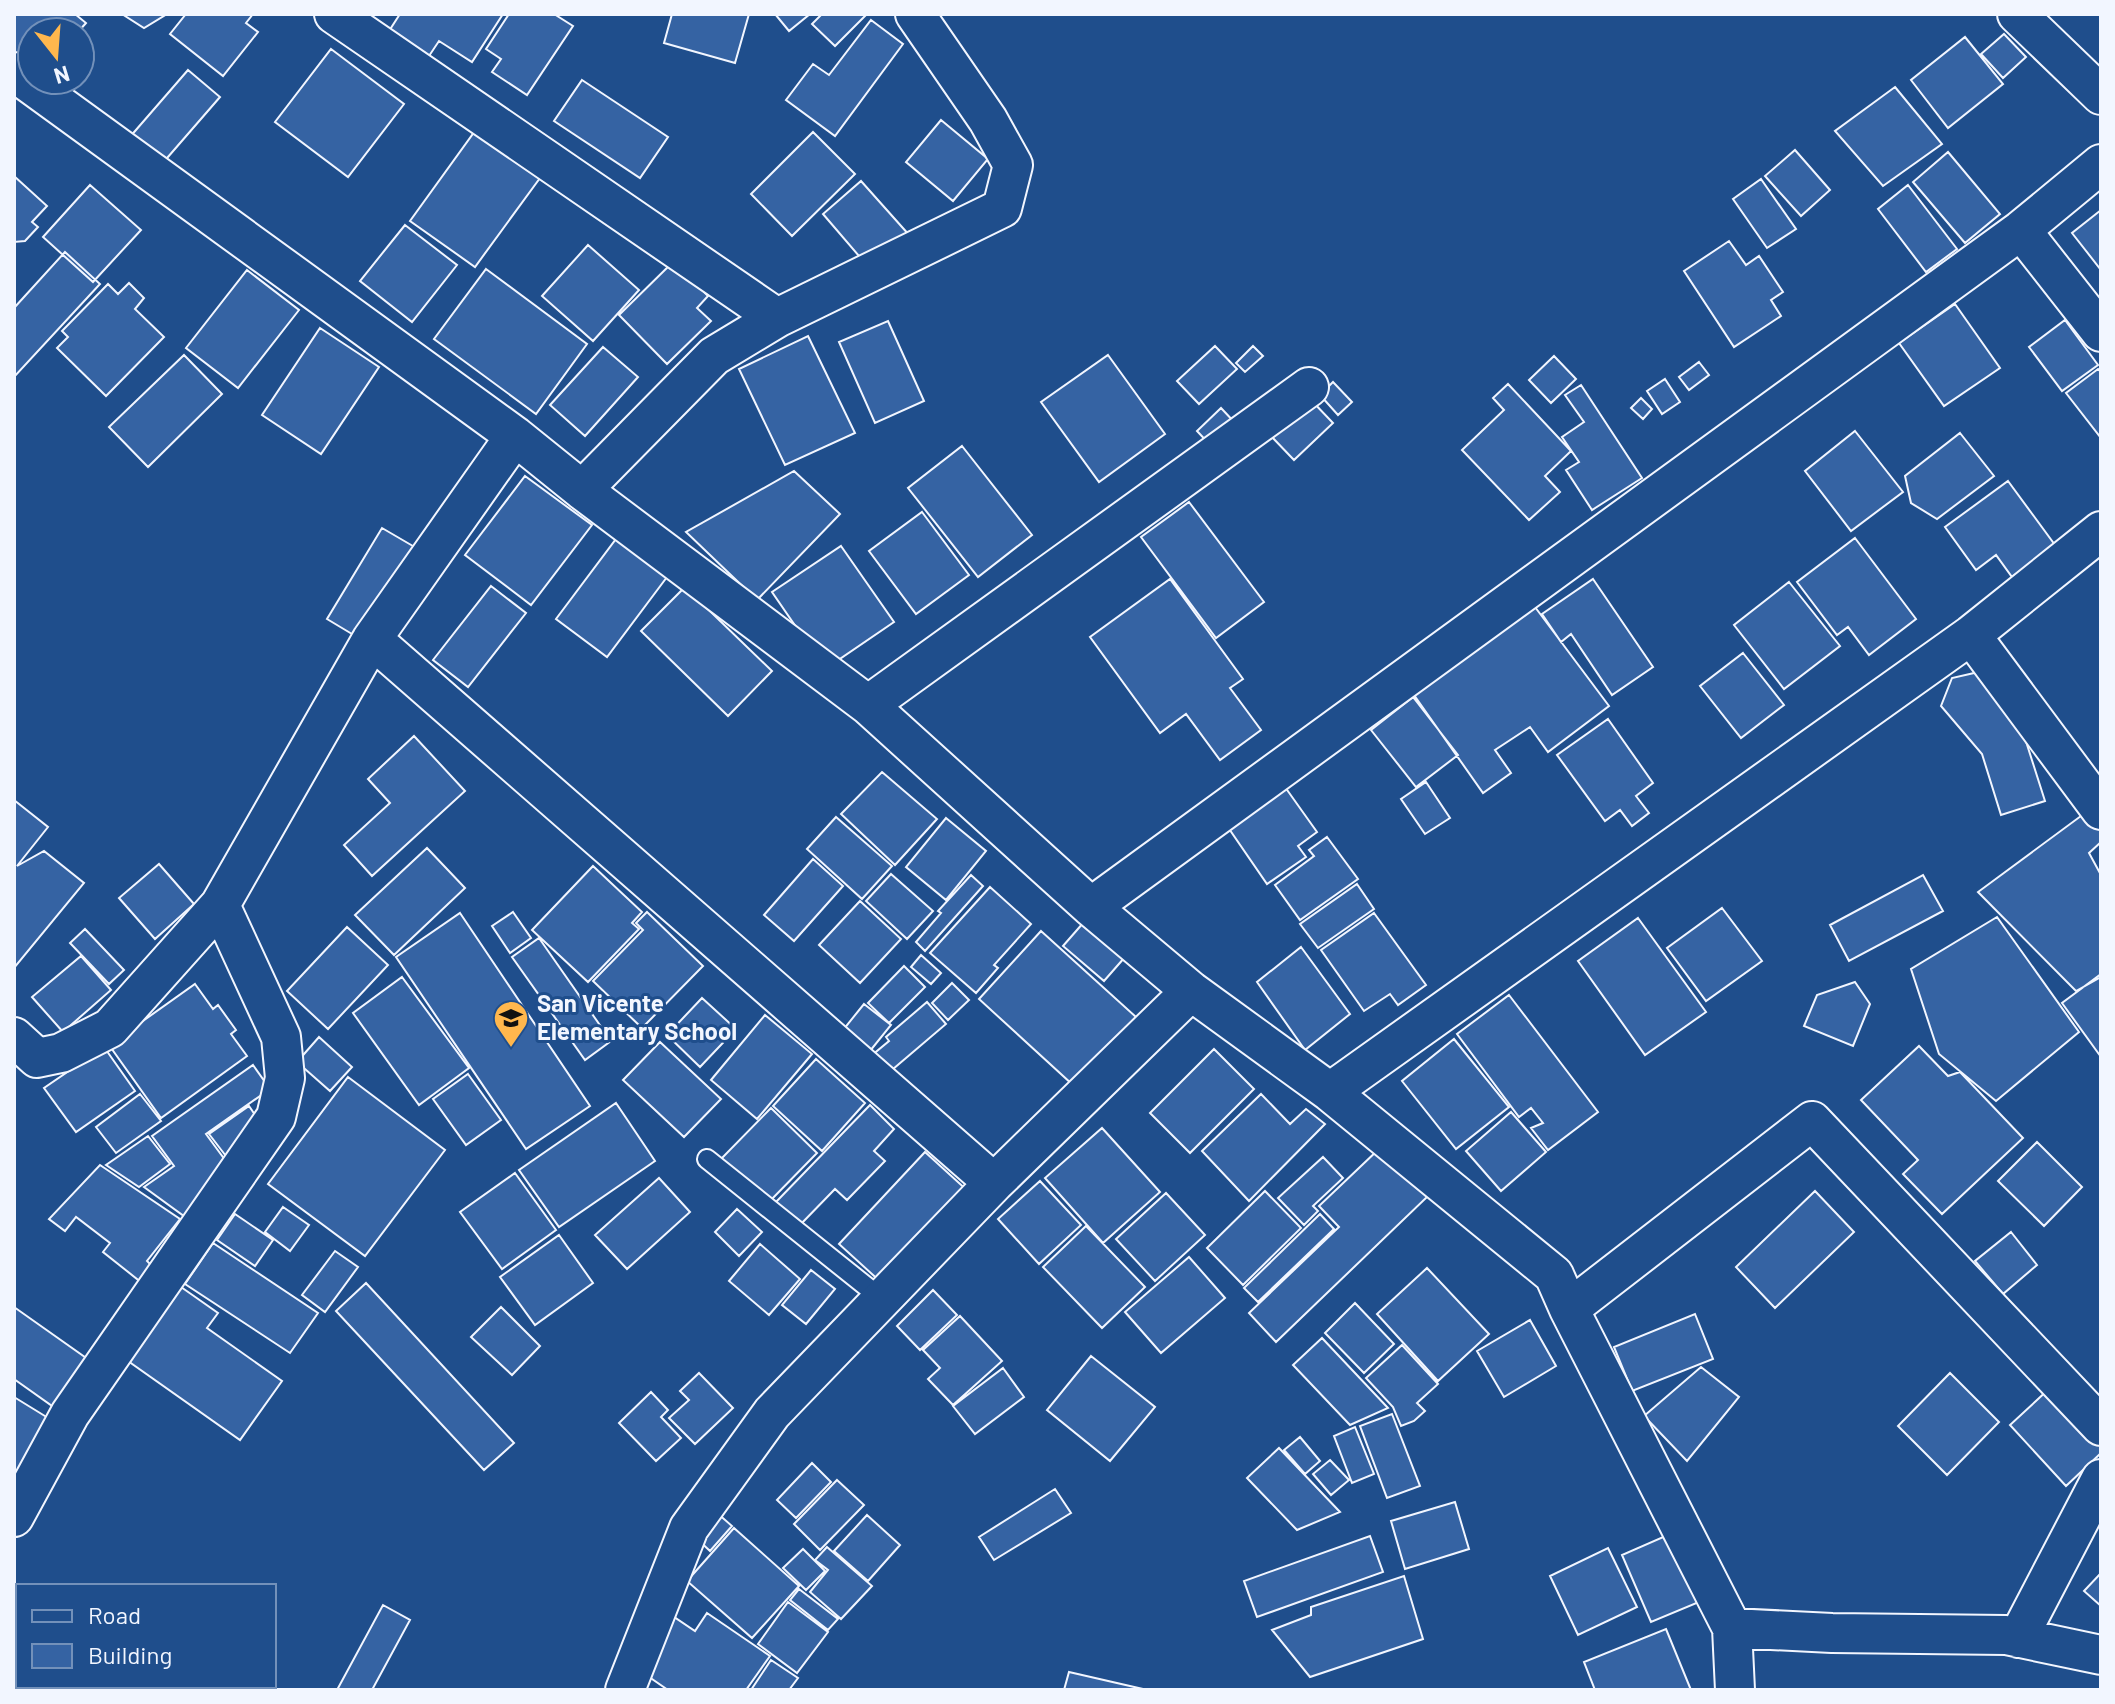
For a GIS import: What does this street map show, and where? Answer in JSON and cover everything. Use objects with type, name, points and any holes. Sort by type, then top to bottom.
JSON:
[{"type":"street","points":[[334,14],[777,318]]},
{"type":"street","points":[[582,490],[714,356],[777,318],[1002,208],[1013,165],[988,120],[915,14]]},
{"type":"street","points":[[2017,14],[2101,95]]},
{"type":"street","points":[[14,72],[515,436],[868,705],[1091,907],[1191,991],[1330,1092],[1554,1275],[1732,1628],[1735,1690]]},
{"type":"street","points":[[1091,907],[2021,230],[2101,164]]},
{"type":"street","points":[[2021,230],[2101,332]]},
{"type":"street","points":[[868,705],[1309,387]]},
{"type":"street","points":[[14,1037],[37,1058],[61,1053],[110,1028],[220,905],[372,639],[515,436]]},
{"type":"street","points":[[1330,1092],[1971,635],[2101,531]]},
{"type":"street","points":[[1971,635],[2101,810]]},
{"type":"street","points":[[372,639],[994,1183]]},
{"type":"street","points":[[14,1517],[70,1414],[276,1117],[285,1078],[281,1037],[220,905]]},
{"type":"street","points":[[625,1690],[689,1528],[772,1413],[994,1183],[1191,991]]},
{"type":"street","points":[[1569,1309],[1812,1121],[2101,1426]]},
{"type":"street","points":[[2018,1638],[2101,1479]]},
{"type":"street","points":[[1732,1628],[1832,1633],[2006,1635],[2101,1655]]},
{"type":"lane","points":[[707,1159],[882,1299]]},
{"type":"building","points":[[14,14],[77,16],[16,16],[16,57]]},
{"type":"building","points":[[122,14],[167,14],[144,28]]},
{"type":"building","points":[[186,14],[253,14],[246,23],[258,32],[223,76],[170,34]]},
{"type":"building","points":[[400,14],[503,14],[472,62],[439,41],[429,56],[389,31]]},
{"type":"building","points":[[509,14],[554,14],[573,26],[527,95],[492,72],[501,59],[486,49]]},
{"type":"building","points":[[672,14],[749,14],[735,63],[664,43]]},
{"type":"building","points":[[775,14],[810,14],[789,31]]},
{"type":"building","points":[[822,14],[867,14],[835,46],[812,24]]},
{"type":"building","points":[[871,20],[903,44],[835,136],[786,100],[813,64],[829,75]]},
{"type":"building","points":[[2004,34],[2026,57],[2003,78],[1981,54]]},
{"type":"building","points":[[1965,37],[2003,84],[1948,128],[1911,80]]},
{"type":"building","points":[[331,49],[404,104],[348,177],[275,122]]},
{"type":"building","points":[[188,70],[220,97],[161,165],[129,138]]},
{"type":"building","points":[[582,80],[668,137],[640,178],[554,121]]},
{"type":"building","points":[[1895,87],[1942,144],[1883,186],[1835,131]]},
{"type":"building","points":[[941,120],[988,159],[953,201],[906,162]]},
{"type":"building","points":[[475,131],[540,178],[475,267],[410,221]]},
{"type":"building","points":[[813,132],[855,174],[792,236],[751,194]]},
{"type":"building","points":[[1795,150],[1830,190],[1801,216],[1765,176]]},
{"type":"building","points":[[1948,152],[2000,214],[1965,243],[1913,182]]},
{"type":"building","points":[[14,176],[47,206],[32,222],[38,227],[25,241],[14,242]]},
{"type":"building","points":[[1761,179],[1796,229],[1767,248],[1733,199]]},
{"type":"building","points":[[861,181],[910,236],[871,270],[823,214]]},
{"type":"building","points":[[90,185],[141,230],[93,282],[43,237]]},
{"type":"building","points":[[1908,185],[1957,249],[1926,272],[1878,209]]},
{"type":"building","points":[[2101,210],[2101,270],[2072,233]]},
{"type":"building","points":[[405,225],[457,265],[412,322],[360,281]]},
{"type":"building","points":[[1729,241],[1746,265],[1759,256],[1783,292],[1771,300],[1781,316],[1734,347],[1684,271]]},
{"type":"building","points":[[588,245],[639,290],[593,341],[542,296]]},
{"type":"building","points":[[65,252],[100,284],[14,377],[14,308]]},
{"type":"building","points":[[674,261],[708,296],[697,308],[711,321],[667,364],[619,315]]},
{"type":"building","points":[[486,269],[587,344],[536,414],[434,339]]},
{"type":"building","points":[[247,270],[299,310],[238,388],[186,348]]},
{"type":"building","points":[[129,283],[144,298],[135,309],[164,337],[106,396],[57,348],[68,337],[62,331],[108,284],[118,294]]},
{"type":"building","points":[[1955,304],[2000,368],[1944,406],[1899,343]]},
{"type":"building","points":[[2065,320],[2098,365],[2062,391],[2029,347]]},
{"type":"building","points":[[888,321],[924,401],[875,423],[839,342]]},
{"type":"building","points":[[320,328],[379,367],[321,454],[262,415]]},
{"type":"building","points":[[808,336],[855,433],[785,465],[739,369]]},
{"type":"building","points":[[1215,346],[1237,369],[1199,404],[1177,381]]},
{"type":"building","points":[[1253,346],[1263,356],[1245,372],[1236,363]]},
{"type":"building","points":[[603,347],[638,377],[585,436],[550,405]]},
{"type":"building","points":[[184,355],[222,394],[148,467],[109,427]]},
{"type":"building","points":[[1108,355],[1165,434],[1099,482],[1041,402]]},
{"type":"building","points":[[1554,356],[1576,379],[1551,403],[1529,380]]},
{"type":"building","points":[[1699,362],[1709,375],[1689,390],[1679,377]]},
{"type":"building","points":[[2098,369],[2101,372],[2101,438],[2066,393]]},
{"type":"building","points":[[1665,379],[1680,402],[1662,414],[1647,391]]},
{"type":"building","points":[[1333,382],[1352,402],[1338,415],[1320,395]]},
{"type":"building","points":[[1508,384],[1571,451],[1545,476],[1560,492],[1529,520],[1462,450],[1504,410],[1493,398]]},
{"type":"building","points":[[1581,385],[1642,478],[1592,510],[1566,470],[1579,462],[1562,437],[1584,422],[1565,395]]},
{"type":"building","points":[[1641,398],[1652,409],[1643,419],[1631,408]]},
{"type":"building","points":[[1311,400],[1333,423],[1294,460],[1271,436]]},
{"type":"building","points":[[1221,408],[1237,425],[1213,448],[1197,431]]},
{"type":"building","points":[[1855,431],[1903,492],[1851,531],[1805,471]]},
{"type":"building","points":[[1960,433],[1994,476],[1937,519],[1911,503],[1905,476]]},
{"type":"building","points":[[962,446],[1032,535],[978,577],[908,488]]},
{"type":"building","points":[[794,471],[840,514],[757,600],[686,532]]},
{"type":"building","points":[[525,476],[592,525],[531,605],[465,555]]},
{"type":"building","points":[[2008,481],[2055,545],[2012,577],[1996,555],[1976,570],[1945,527]]},
{"type":"building","points":[[1189,502],[1264,602],[1216,638],[1141,537]]},
{"type":"building","points":[[922,512],[969,575],[916,614],[869,551]]},
{"type":"building","points":[[382,528],[418,549],[362,640],[327,619]]},
{"type":"building","points":[[1855,538],[1916,619],[1869,655],[1848,627],[1837,635],[1797,582]]},
{"type":"building","points":[[616,539],[667,577],[607,657],[556,619]]},
{"type":"building","points":[[841,546],[894,622],[825,669],[772,592]]},
{"type":"building","points":[[1170,579],[1243,679],[1230,688],[1261,730],[1220,760],[1186,714],[1160,733],[1090,637]]},
{"type":"building","points":[[1593,579],[1653,667],[1612,695],[1571,634],[1561,642],[1542,614]]},
{"type":"building","points":[[1789,582],[1840,646],[1784,689],[1734,625]]},
{"type":"building","points":[[491,586],[526,613],[468,687],[433,660]]},
{"type":"building","points":[[685,587],[772,671],[728,716],[641,631]]},
{"type":"building","points":[[1535,607],[1609,706],[1548,752],[1530,727],[1495,750],[1511,773],[1483,793],[1414,695]]},
{"type":"building","points":[[1743,653],[1784,705],[1741,738],[1700,686]]},
{"type":"building","points":[[1983,671],[2023,732],[2045,801],[2001,815],[1982,754],[1941,706],[1952,678]]},
{"type":"building","points":[[1413,697],[1458,755],[1416,787],[1371,730]]},
{"type":"building","points":[[1608,719],[1653,783],[1636,796],[1649,813],[1632,826],[1620,810],[1605,821],[1557,755]]},
{"type":"building","points":[[414,736],[465,791],[372,876],[344,845],[390,803],[368,779]]},
{"type":"building","points":[[882,772],[937,819],[895,865],[841,814]]},
{"type":"building","points":[[1280,780],[1317,832],[1298,846],[1306,857],[1267,884],[1223,820]]},
{"type":"building","points":[[1426,782],[1450,818],[1425,834],[1401,799]]},
{"type":"building","points":[[14,800],[48,827],[17,866],[44,851],[84,883],[14,968]]},
{"type":"building","points":[[2085,813],[2101,830],[2101,842],[2089,853],[2101,875],[2101,977],[2076,991],[1978,892]]},
{"type":"building","points":[[836,817],[892,866],[862,899],[807,849]]},
{"type":"building","points":[[946,818],[986,851],[946,900],[906,867]]},
{"type":"building","points":[[1327,837],[1358,879],[1300,920],[1275,885],[1314,856],[1309,850]]},
{"type":"building","points":[[427,848],[465,888],[394,955],[355,915]]},
{"type":"building","points":[[813,859],[843,886],[794,941],[764,915]]},
{"type":"building","points":[[159,864],[194,904],[155,939],[119,898]]},
{"type":"building","points":[[593,866],[642,912],[632,923],[639,929],[588,982],[532,930]]},
{"type":"building","points":[[891,874],[933,911],[907,939],[866,901]]},
{"type":"building","points":[[971,875],[983,886],[925,951],[916,942],[941,913],[938,911]]},
{"type":"building","points":[[1923,875],[1943,911],[1849,961],[1830,925]]},
{"type":"building","points":[[1357,884],[1374,909],[1318,948],[1300,924]]},
{"type":"building","points":[[990,887],[1031,924],[994,965],[998,968],[976,993],[930,953]]},
{"type":"building","points":[[860,901],[901,939],[860,983],[819,945]]},
{"type":"building","points":[[1722,908],[1762,961],[1706,1001],[1667,948]]},
{"type":"building","points":[[513,912],[531,938],[510,953],[492,926]]},
{"type":"building","points":[[647,912],[703,966],[642,1028],[593,981],[643,930],[636,923]]},
{"type":"building","points":[[460,913],[590,1106],[526,1149],[396,957]]},
{"type":"building","points":[[1374,913],[1426,985],[1398,1005],[1390,994],[1364,1011],[1321,950]]},
{"type":"building","points":[[1997,917],[2079,1032],[1996,1101],[1939,1054],[1911,969]]},
{"type":"building","points":[[1638,918],[1706,1012],[1645,1055],[1578,961]]},
{"type":"building","points":[[1084,922],[1125,957],[1104,981],[1063,946]]},
{"type":"building","points":[[347,927],[388,965],[328,1029],[287,991]]},
{"type":"building","points":[[85,929],[124,970],[109,984],[70,943]]},
{"type":"building","points":[[1041,931],[1136,1017],[1073,1085],[979,999]]},
{"type":"building","points":[[539,938],[611,1041],[585,1060],[512,957]]},
{"type":"building","points":[[1301,947],[1350,1014],[1305,1050],[1257,982]]},
{"type":"building","points":[[921,955],[941,973],[931,984],[911,967]]},
{"type":"building","points":[[81,956],[111,990],[63,1032],[32,997]]},
{"type":"building","points":[[904,966],[925,987],[889,1023],[868,1003]]},
{"type":"building","points":[[2101,974],[2101,1057],[2062,1003]]},
{"type":"building","points":[[402,977],[469,1068],[419,1105],[353,1013]]},
{"type":"building","points":[[1855,982],[1870,1004],[1853,1046],[1804,1026],[1817,995]]},
{"type":"building","points":[[952,983],[969,1000],[948,1020],[932,1003]]},
{"type":"building","points":[[195,984],[213,1009],[218,1005],[236,1030],[231,1034],[247,1056],[161,1118],[109,1045]]},
{"type":"building","points":[[1509,995],[1598,1112],[1548,1150],[1531,1128],[1543,1123],[1531,1108],[1519,1117],[1457,1034]]},
{"type":"building","points":[[702,998],[736,1029],[700,1067],[667,1035]]},
{"type":"building","points":[[927,1002],[946,1024],[886,1075],[871,1056],[889,1041],[886,1037]]},
{"type":"building","points":[[864,1004],[891,1025],[870,1051],[843,1030]]},
{"type":"building","points":[[765,1015],[812,1054],[757,1119],[711,1080]]},
{"type":"building","points":[[319,1037],[352,1067],[330,1091],[297,1062]]},
{"type":"building","points":[[1454,1039],[1509,1107],[1456,1149],[1402,1081]]},
{"type":"building","points":[[660,1042],[721,1099],[684,1137],[623,1080]]},
{"type":"building","points":[[1919,1046],[1948,1076],[1960,1072],[2023,1138],[1942,1214],[1903,1174],[1918,1160],[1861,1100]]},
{"type":"building","points":[[104,1047],[135,1091],[76,1132],[44,1088]]},
{"type":"building","points":[[1214,1049],[1254,1089],[1190,1153],[1150,1113]]},
{"type":"building","points":[[816,1059],[865,1103],[822,1151],[773,1106]]},
{"type":"building","points":[[253,1065],[270,1089],[206,1134],[228,1164],[188,1219],[144,1187],[174,1166],[152,1136]]},
{"type":"building","points":[[468,1074],[501,1120],[466,1145],[433,1099]]},
{"type":"building","points":[[348,1077],[445,1150],[365,1256],[268,1184]]},
{"type":"building","points":[[140,1094],[161,1121],[116,1153],[96,1127]]},
{"type":"building","points":[[1261,1094],[1290,1124],[1306,1109],[1325,1124],[1249,1201],[1202,1151]]},
{"type":"building","points":[[616,1103],[655,1161],[559,1227],[519,1170]]},
{"type":"building","points":[[870,1105],[894,1129],[874,1151],[885,1161],[847,1200],[835,1189],[799,1226],[775,1203]]},
{"type":"building","points":[[249,1106],[260,1122],[229,1160],[209,1134]]},
{"type":"building","points":[[771,1108],[817,1153],[767,1204],[721,1159]]},
{"type":"building","points":[[1511,1112],[1546,1152],[1501,1191],[1466,1151]]},
{"type":"building","points":[[1102,1128],[1160,1192],[1103,1243],[1045,1178]]},
{"type":"building","points":[[148,1136],[170,1164],[139,1187],[106,1165]]},
{"type":"building","points":[[2037,1142],[2082,1187],[2044,1226],[1998,1181]]},
{"type":"building","points":[[1380,1148],[1427,1197],[1276,1342],[1249,1313],[1339,1227],[1319,1206]]},
{"type":"building","points":[[925,1152],[970,1193],[884,1285],[839,1244]]},
{"type":"building","points":[[1323,1157],[1343,1178],[1313,1206],[1318,1211],[1304,1225],[1278,1198]]},
{"type":"building","points":[[100,1165],[180,1219],[147,1261],[154,1268],[142,1283],[103,1252],[110,1243],[76,1217],[65,1231],[49,1219]]},
{"type":"building","points":[[515,1173],[556,1230],[502,1269],[460,1212]]},
{"type":"building","points":[[659,1178],[690,1212],[627,1269],[595,1235]]},
{"type":"building","points":[[1040,1181],[1081,1225],[1039,1264],[998,1219]]},
{"type":"building","points":[[1265,1191],[1301,1228],[1243,1285],[1207,1248]]},
{"type":"building","points":[[1815,1191],[1854,1232],[1775,1308],[1736,1267]]},
{"type":"building","points":[[1166,1193],[1205,1235],[1155,1281],[1116,1239]]},
{"type":"building","points":[[283,1207],[309,1225],[290,1251],[265,1232]]},
{"type":"building","points":[[737,1209],[762,1232],[739,1256],[715,1232]]},
{"type":"building","points":[[235,1214],[273,1240],[255,1266],[217,1240]]},
{"type":"building","points":[[1320,1214],[1334,1229],[1258,1302],[1244,1288]]},
{"type":"building","points":[[1086,1226],[1145,1287],[1102,1328],[1043,1267]]},
{"type":"building","points":[[2011,1232],[2037,1265],[2003,1294],[1975,1261]]},
{"type":"building","points":[[559,1235],[593,1283],[535,1325],[500,1277]]},
{"type":"building","points":[[213,1243],[318,1313],[290,1353],[185,1284]]},
{"type":"building","points":[[760,1244],[800,1279],[769,1315],[729,1281]]},
{"type":"building","points":[[335,1251],[358,1267],[325,1312],[302,1295]]},
{"type":"building","points":[[1189,1257],[1225,1298],[1161,1353],[1125,1312]]},
{"type":"building","points":[[1427,1268],[1489,1334],[1438,1381],[1377,1314]]},
{"type":"building","points":[[811,1270],[835,1289],[806,1324],[782,1305]]},
{"type":"building","points":[[366,1283],[514,1443],[484,1470],[336,1311]]},
{"type":"building","points":[[181,1287],[218,1313],[207,1328],[282,1381],[240,1440],[128,1361]]},
{"type":"building","points":[[933,1290],[957,1315],[920,1350],[897,1326]]},
{"type":"building","points":[[1355,1303],[1394,1344],[1364,1373],[1325,1333]]},
{"type":"building","points":[[14,1307],[89,1360],[55,1408],[14,1379]]},
{"type":"building","points":[[501,1307],[540,1346],[512,1375],[471,1337]]},
{"type":"building","points":[[1695,1314],[1713,1359],[1632,1391],[1614,1347]]},
{"type":"building","points":[[960,1316],[1002,1361],[953,1405],[928,1379],[940,1368],[923,1350]]},
{"type":"building","points":[[1530,1320],[1556,1366],[1504,1397],[1477,1351]]},
{"type":"building","points":[[1322,1338],[1388,1408],[1350,1425],[1293,1365]]},
{"type":"building","points":[[1402,1345],[1438,1384],[1417,1403],[1425,1411],[1414,1421],[1401,1426],[1393,1407],[1366,1378]]},
{"type":"building","points":[[1091,1356],[1155,1407],[1110,1461],[1047,1410]]},
{"type":"building","points":[[1701,1367],[1739,1397],[1687,1461],[1644,1416]]},
{"type":"building","points":[[1003,1368],[1024,1397],[975,1434],[953,1406]]},
{"type":"building","points":[[699,1373],[733,1408],[695,1444],[669,1418],[689,1400],[680,1391]]},
{"type":"building","points":[[1950,1373],[1999,1422],[1947,1475],[1898,1426]]},
{"type":"building","points":[[2050,1388],[2101,1444],[2101,1453],[2066,1486],[2010,1425]]},
{"type":"building","points":[[651,1392],[668,1410],[661,1417],[681,1438],[656,1461],[619,1423]]},
{"type":"building","points":[[14,1397],[53,1421],[14,1482]]},
{"type":"building","points":[[1392,1414],[1420,1486],[1387,1498],[1360,1426]]},
{"type":"building","points":[[1355,1427],[1374,1474],[1352,1483],[1334,1436]]},
{"type":"building","points":[[1300,1437],[1320,1461],[1305,1474],[1284,1450]]},
{"type":"building","points":[[1279,1448],[1340,1512],[1297,1530],[1247,1478]]},
{"type":"building","points":[[1330,1460],[1349,1480],[1331,1495],[1313,1474]]},
{"type":"building","points":[[812,1463],[831,1482],[796,1518],[777,1500]]},
{"type":"building","points":[[837,1480],[864,1505],[820,1550],[794,1524]]},
{"type":"building","points":[[1055,1489],[1071,1513],[994,1560],[979,1537]]},
{"type":"building","points":[[1455,1502],[1469,1549],[1405,1569],[1391,1521]]},
{"type":"building","points":[[716,1512],[732,1526],[710,1551],[694,1536]]},
{"type":"building","points":[[867,1515],[900,1545],[868,1581],[834,1551]]},
{"type":"building","points":[[734,1528],[799,1586],[752,1638],[687,1581]]},
{"type":"building","points":[[1670,1534],[1699,1602],[1651,1622],[1622,1555]]},
{"type":"building","points":[[1370,1536],[1383,1572],[1257,1617],[1244,1581]]},
{"type":"building","points":[[827,1547],[872,1586],[841,1619],[810,1592],[828,1570],[815,1560]]},
{"type":"building","points":[[1608,1548],[1637,1607],[1578,1635],[1550,1576]]},
{"type":"building","points":[[803,1549],[825,1571],[806,1590],[783,1568]]},
{"type":"building","points":[[2101,1573],[2101,1606],[2084,1591]]},
{"type":"building","points":[[1404,1576],[1423,1639],[1310,1677],[1272,1630],[1311,1615],[1311,1607]]},
{"type":"building","points":[[799,1589],[838,1619],[828,1630],[790,1600]]},
{"type":"building","points":[[788,1602],[828,1632],[797,1673],[758,1644]]},
{"type":"building","points":[[383,1605],[410,1620],[372,1690],[337,1690]]},
{"type":"building","points":[[707,1613],[770,1656],[746,1690],[668,1690],[639,1670],[674,1617],[695,1631]]},
{"type":"building","points":[[1666,1629],[1691,1690],[1595,1690],[1584,1662]]},
{"type":"building","points":[[771,1660],[798,1678],[789,1690],[751,1690]]},
{"type":"building","points":[[1069,1672],[1143,1689],[1064,1690]]},
{"type":"building","points":[[37,1688],[106,1688],[106,1690]]},
{"type":"place","name":"San Vicente Elementary School","points":[[511,1049]]}]
